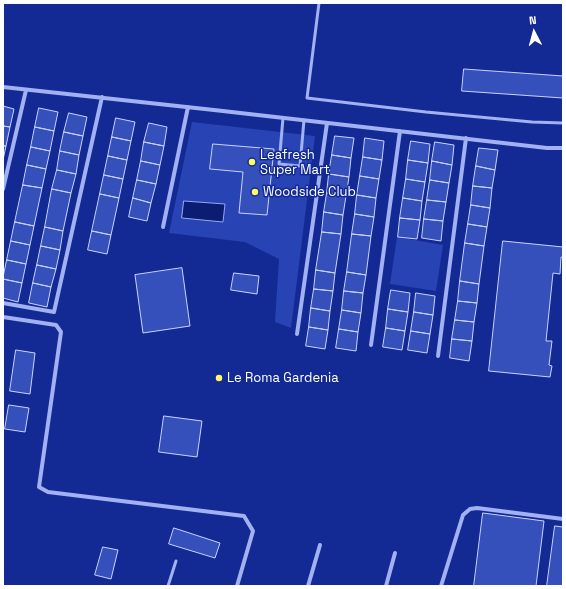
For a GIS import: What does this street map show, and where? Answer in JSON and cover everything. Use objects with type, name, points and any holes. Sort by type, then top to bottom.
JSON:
[{"type":"street","points":[[3,87],[547,148],[563,148]]},
{"type":"street","points":[[3,190],[26,90]]},
{"type":"street","points":[[3,303],[54,312],[102,97]]},
{"type":"street","points":[[163,227],[188,107]]},
{"type":"street","points":[[297,334],[327,123]]},
{"type":"street","points":[[371,345],[400,131]]},
{"type":"street","points":[[438,356],[466,138]]},
{"type":"street","points":[[3,317],[56,325],[61,332],[39,487],[48,492],[244,516],[253,531],[238,586]]},
{"type":"street","points":[[441,586],[463,515],[470,509],[477,508],[563,519]]},
{"type":"street","points":[[308,586],[320,545]]},
{"type":"street","points":[[386,586],[395,553]]},
{"type":"lane","points":[[319,3],[306,98],[426,112],[532,122],[563,123]]},
{"type":"lane","points":[[283,118],[279,164],[300,166],[304,120]]},
{"type":"lane","points":[[168,586],[176,561]]},
{"type":"shaded area","points":[[192,122],[315,136],[291,328],[275,322],[279,259],[245,242],[169,233]],"holes":[[[213,144],[274,149],[267,215],[239,213],[243,172],[211,169]]]},
{"type":"shaded area","points":[[184,201],[225,204],[223,222],[182,218]]},
{"type":"shaded area","points":[[397,237],[443,245],[436,291],[390,284]]},
{"type":"building","points":[[464,69],[563,76],[563,98],[462,91]]},
{"type":"building","points":[[3,106],[14,109],[10,127],[3,126]]},
{"type":"building","points":[[39,108],[58,112],[54,131],[35,127]]},
{"type":"building","points":[[69,113],[87,117],[83,136],[64,132]]},
{"type":"building","points":[[116,118],[135,122],[131,141],[112,137]]},
{"type":"building","points":[[149,123],[167,127],[164,146],[144,142]]},
{"type":"building","points":[[3,126],[10,127],[6,146],[3,146]]},
{"type":"building","points":[[35,127],[54,131],[50,151],[31,147]]},
{"type":"building","points":[[64,132],[83,136],[79,155],[60,151]]},
{"type":"building","points":[[335,136],[354,138],[351,158],[332,155]]},
{"type":"building","points":[[112,137],[131,141],[127,160],[108,156]]},
{"type":"building","points":[[365,138],[384,141],[382,160],[363,157]]},
{"type":"building","points":[[411,141],[430,144],[428,163],[408,160]]},
{"type":"building","points":[[144,142],[164,146],[160,165],[141,161]]},
{"type":"building","points":[[435,142],[454,145],[452,165],[432,161]]},
{"type":"building","name":"Woodside Club","points":[[213,144],[274,149],[267,215],[239,213],[243,172],[210,169]]},
{"type":"building","points":[[3,146],[6,146],[3,160]]},
{"type":"building","points":[[31,147],[50,151],[46,169],[27,165]]},
{"type":"building","points":[[479,148],[498,150],[495,170],[476,166]]},
{"type":"building","points":[[60,151],[79,155],[76,174],[57,170]]},
{"type":"building","points":[[332,155],[351,158],[349,177],[329,174]]},
{"type":"building","points":[[108,156],[127,160],[123,179],[104,175]]},
{"type":"building","points":[[363,157],[382,160],[379,179],[360,176]]},
{"type":"building","points":[[408,160],[428,163],[425,182],[406,179]]},
{"type":"building","points":[[141,161],[160,165],[156,184],[137,180]]},
{"type":"building","points":[[432,161],[452,165],[449,183],[430,180]]},
{"type":"building","points":[[27,165],[46,169],[42,188],[23,185]]},
{"type":"building","points":[[476,166],[495,170],[492,188],[473,186]]},
{"type":"building","points":[[57,170],[76,174],[71,193],[52,189]]},
{"type":"building","points":[[329,174],[349,177],[346,196],[327,193]]},
{"type":"building","points":[[104,175],[123,179],[119,198],[100,194]]},
{"type":"building","points":[[360,176],[379,179],[376,198],[357,195]]},
{"type":"building","points":[[406,179],[425,182],[422,201],[403,198]]},
{"type":"building","points":[[137,180],[156,184],[151,203],[133,198]]},
{"type":"building","points":[[430,180],[449,183],[446,202],[427,200]]},
{"type":"building","points":[[23,185],[42,188],[34,226],[15,222]]},
{"type":"building","points":[[473,186],[492,188],[490,208],[471,205]]},
{"type":"building","points":[[52,189],[71,193],[63,231],[45,227]]},
{"type":"building","points":[[327,193],[346,196],[343,215],[324,212]]},
{"type":"building","points":[[100,194],[119,198],[111,235],[92,231]]},
{"type":"building","points":[[357,195],[376,198],[374,217],[355,214]]},
{"type":"building","points":[[133,198],[151,203],[147,221],[129,217]]},
{"type":"building","points":[[403,198],[422,201],[420,220],[400,218]]},
{"type":"building","points":[[427,200],[446,202],[443,221],[424,219]]},
{"type":"building","points":[[471,205],[490,208],[487,227],[468,224]]},
{"type":"building","points":[[324,212],[343,215],[341,234],[322,232]]},
{"type":"building","points":[[355,214],[374,217],[371,236],[352,234]]},
{"type":"building","points":[[400,218],[420,220],[417,239],[398,237]]},
{"type":"building","points":[[424,219],[443,221],[441,241],[422,238]]},
{"type":"building","points":[[15,222],[34,226],[30,245],[11,241]]},
{"type":"building","points":[[468,224],[487,227],[484,246],[465,243]]},
{"type":"building","points":[[45,227],[63,231],[60,250],[41,246]]},
{"type":"building","points":[[92,231],[111,235],[107,254],[88,250]]},
{"type":"building","points":[[322,232],[341,234],[335,273],[316,270]]},
{"type":"building","points":[[352,234],[371,236],[366,275],[347,272]]},
{"type":"building","points":[[11,241],[30,245],[26,264],[7,260]]},
{"type":"building","points":[[503,241],[563,247],[560,274],[553,273],[546,341],[552,341],[549,365],[552,366],[550,377],[489,371]]},
{"type":"building","points":[[465,243],[484,246],[479,284],[460,281]]},
{"type":"building","points":[[41,246],[60,250],[56,269],[37,265]]},
{"type":"building","points":[[7,260],[26,264],[22,283],[3,279]]},
{"type":"building","points":[[37,265],[56,269],[51,287],[33,283]]},
{"type":"building","points":[[182,268],[190,326],[143,333],[135,275]]},
{"type":"building","points":[[316,270],[335,273],[333,291],[314,289]]},
{"type":"building","points":[[347,272],[366,275],[363,293],[344,291]]},
{"type":"building","points":[[234,273],[259,276],[257,294],[231,290]]},
{"type":"building","points":[[3,279],[22,283],[18,302],[3,298]]},
{"type":"building","points":[[460,281],[479,284],[477,303],[458,301]]},
{"type":"building","points":[[33,283],[51,287],[47,307],[29,303]]},
{"type":"building","points":[[314,289],[333,291],[330,311],[311,308]]},
{"type":"building","points":[[391,290],[410,293],[408,312],[388,309]]},
{"type":"building","points":[[344,291],[363,293],[361,313],[342,310]]},
{"type":"building","points":[[416,293],[435,296],[433,315],[414,312]]},
{"type":"building","points":[[458,301],[477,303],[474,322],[455,320]]},
{"type":"building","points":[[311,308],[330,311],[328,330],[309,327]]},
{"type":"building","points":[[388,309],[408,312],[405,331],[386,328]]},
{"type":"building","points":[[342,310],[361,313],[358,332],[339,329]]},
{"type":"building","points":[[414,312],[433,315],[430,334],[411,331]]},
{"type":"building","points":[[455,320],[474,322],[472,341],[452,339]]},
{"type":"building","points":[[309,327],[328,330],[325,349],[306,346]]},
{"type":"building","points":[[386,328],[405,331],[402,350],[383,347]]},
{"type":"building","points":[[339,329],[358,332],[356,351],[336,348]]},
{"type":"building","points":[[411,331],[430,334],[427,353],[408,350]]},
{"type":"building","points":[[452,339],[472,341],[469,361],[450,358]]},
{"type":"building","points":[[16,350],[35,353],[30,394],[10,391]]},
{"type":"building","points":[[9,405],[29,408],[25,432],[5,429]]},
{"type":"building","points":[[164,416],[202,421],[197,457],[159,452]]},
{"type":"building","points":[[483,513],[544,521],[536,586],[474,586]]},
{"type":"building","points":[[555,526],[563,527],[563,586],[547,586]]},
{"type":"building","points":[[174,528],[220,543],[215,558],[169,544]]},
{"type":"building","points":[[103,547],[118,550],[111,579],[95,575]]},
{"type":"place","name":"Leafresh Super Mart","points":[[252,162]]},
{"type":"place","name":"Woodside Club","points":[[255,192]]},
{"type":"place","name":"Le Roma Gardenia","points":[[219,378]]}]
